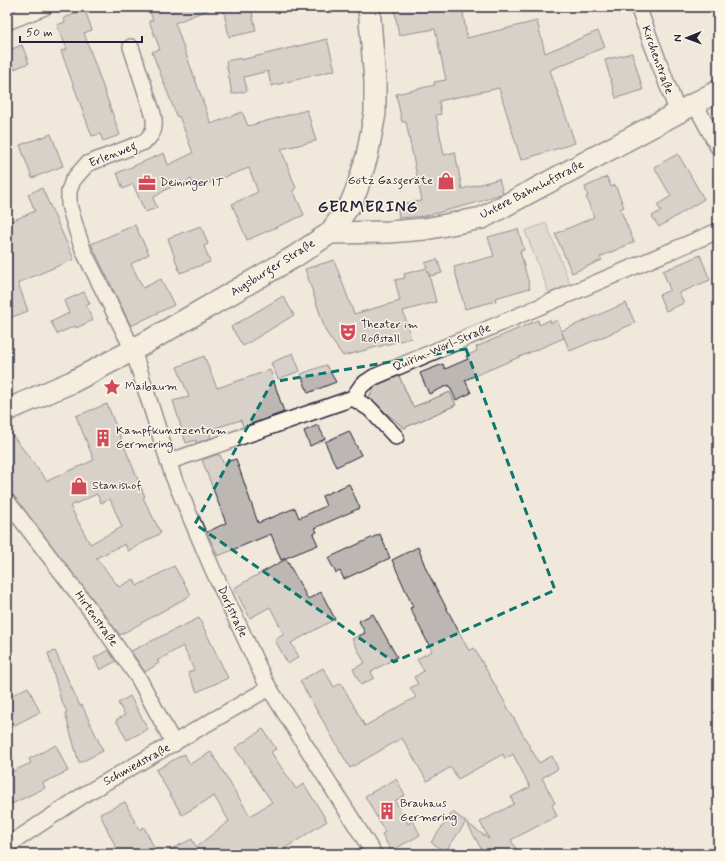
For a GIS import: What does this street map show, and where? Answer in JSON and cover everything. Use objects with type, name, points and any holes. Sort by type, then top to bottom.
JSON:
[{"type":"street","points":[[7,22],[45,7]]},
{"type":"street","name":"Augsburger Straße","points":[[7,410],[72,382],[133,350],[294,257],[330,233],[351,202],[356,189],[367,156],[375,112],[376,82],[369,7]]},
{"type":"street","name":"Kirchenstraße","points":[[638,7],[686,109],[718,147]]},
{"type":"street","name":"Erlenweg","points":[[131,47],[153,114],[155,122],[154,130],[150,137],[144,142],[87,164],[73,180],[69,204],[84,252],[133,350]]},
{"type":"street","name":"Untere Bahnhofstraße","points":[[330,233],[389,232],[425,229],[482,218],[718,91]]},
{"type":"street","name":"Quirin-Wörl-Straße","points":[[353,398],[362,385],[374,376],[718,231]]},
{"type":"street","name":"Dorfstraße","points":[[133,350],[168,462],[212,568],[269,688],[374,854]]},
{"type":"street","points":[[168,462],[353,398],[370,409],[396,437]]},
{"type":"street","name":"Hirtenstraße","points":[[7,501],[101,624],[139,679],[174,744]]},
{"type":"street","name":"Schmiedstraße","points":[[7,846],[85,794],[269,688]]},
{"type":"highlighted area","points":[[466,349],[555,590],[394,662],[195,524],[272,382]]},
{"type":"shaded area","points":[[546,223],[570,284],[549,293],[525,231]]},
{"type":"shaded area","points":[[399,376],[413,407],[450,392],[456,405],[404,428],[368,398],[375,386]]},
{"type":"building","points":[[148,7],[215,7],[175,23],[211,124],[242,112],[248,126],[307,110],[316,141],[281,149],[296,188],[293,190],[304,215],[247,240],[232,204],[258,192],[249,168],[195,188],[191,179],[167,189],[153,198],[157,208],[145,212],[133,184],[123,189],[117,173],[164,153],[168,165],[193,153],[179,116],[177,117],[152,52],[160,49],[149,21],[153,20]]},
{"type":"building","points":[[223,7],[251,7],[256,31],[229,37]]},
{"type":"building","points":[[394,7],[462,7],[467,38],[537,21],[545,53],[598,31],[605,47],[550,70],[575,143],[521,160],[499,88],[439,101],[441,114],[436,115],[444,155],[455,152],[462,189],[499,179],[503,193],[479,202],[425,216],[399,218],[397,204],[422,201],[406,122],[402,122],[396,94],[435,85],[434,82],[446,80],[435,29],[399,35]]},
{"type":"building","points":[[85,10],[92,30],[84,33],[120,135],[103,141],[100,134],[92,136],[61,51],[67,49],[57,25],[65,22],[64,18]]},
{"type":"building","points":[[327,39],[335,70],[271,86],[268,71],[244,77],[247,91],[232,94],[226,61],[241,58],[241,60]]},
{"type":"building","points":[[22,45],[29,63],[12,70],[7,57],[7,51]]},
{"type":"building","points":[[632,53],[643,90],[616,98],[605,60]]},
{"type":"building","points":[[51,134],[63,166],[32,178],[20,145]]},
{"type":"building","points":[[678,154],[704,199],[659,227],[652,216],[661,211],[657,205],[671,196],[654,167]]},
{"type":"building","points":[[607,177],[611,187],[615,185],[624,207],[620,209],[634,242],[600,257],[602,260],[572,273],[555,234],[594,217],[586,197],[588,196],[585,187]]},
{"type":"building","points":[[42,188],[74,259],[18,283],[28,311],[7,319],[7,223],[35,211],[28,194]]},
{"type":"building","points":[[135,225],[149,254],[131,264],[143,288],[161,279],[174,305],[131,326],[91,244]]},
{"type":"building","points":[[201,226],[208,244],[204,246],[210,262],[180,273],[168,238]]},
{"type":"building","points":[[518,229],[524,250],[520,251],[530,288],[495,298],[496,301],[465,309],[454,267],[494,256],[488,237]]},
{"type":"building","points":[[700,255],[710,280],[679,293],[684,303],[666,311],[659,295],[670,290],[663,271]]},
{"type":"building","points":[[437,259],[442,273],[430,276],[428,271],[436,302],[403,311],[411,338],[343,356],[326,332],[305,269],[334,260],[354,314],[400,301],[395,280],[405,278],[404,274],[427,268],[425,263]]},
{"type":"building","points":[[84,292],[90,304],[86,305],[93,320],[76,328],[75,326],[57,334],[51,322],[69,313],[64,301]]},
{"type":"building","points":[[283,296],[294,315],[243,346],[231,327]]},
{"type":"building","points":[[626,303],[635,323],[570,351],[561,331]]},
{"type":"building","points":[[538,320],[539,325],[550,320],[551,323],[557,320],[564,338],[465,380],[471,393],[456,400],[449,385],[429,394],[420,373],[443,364],[445,369],[468,359],[466,356],[477,351],[476,347]]},
{"type":"building","points":[[293,353],[300,371],[278,379],[271,363]]},
{"type":"building","points":[[204,356],[217,388],[270,370],[284,412],[243,427],[241,420],[209,430],[211,438],[196,443],[196,440],[186,443],[173,401],[189,397],[177,367]]},
{"type":"building","points":[[326,365],[336,382],[308,393],[301,374]]},
{"type":"building","points":[[107,404],[145,497],[143,498],[161,533],[128,551],[125,544],[96,558],[119,587],[134,579],[137,586],[174,566],[191,595],[120,635],[14,496],[7,489],[7,428],[47,481],[94,460],[76,416]],"holes":[[[97,494],[101,503],[110,499],[122,527],[90,544],[70,506]]]},
{"type":"building","points":[[318,425],[325,439],[310,446],[304,431]]},
{"type":"building","points":[[349,431],[361,455],[336,467],[325,442]]},
{"type":"building","points":[[220,455],[223,463],[236,459],[258,523],[295,508],[299,518],[326,506],[322,496],[349,484],[360,508],[315,528],[317,532],[313,534],[318,545],[281,560],[271,534],[218,556],[207,532],[226,523],[202,460]]},
{"type":"building","points":[[380,534],[390,558],[344,579],[340,571],[336,573],[328,558]]},
{"type":"building","points":[[418,547],[426,569],[469,651],[474,648],[539,763],[552,756],[558,769],[542,778],[555,803],[552,805],[557,816],[511,840],[519,854],[484,854],[467,823],[489,839],[480,822],[514,804],[511,797],[530,787],[513,754],[505,759],[503,754],[458,779],[451,767],[427,781],[402,738],[350,768],[300,681],[323,668],[334,687],[341,683],[365,726],[416,697],[410,688],[418,684],[414,677],[424,671],[417,659],[432,651],[410,608],[413,607],[392,560]]},
{"type":"building","points":[[286,559],[308,599],[321,592],[335,619],[291,643],[299,657],[288,664],[275,640],[284,634],[270,607],[250,618],[234,588]]},
{"type":"building","points":[[373,614],[397,657],[371,672],[374,678],[361,685],[353,669],[365,663],[352,639],[365,633],[359,621]]},
{"type":"building","points":[[199,618],[228,678],[197,692],[188,673],[194,670],[183,646],[157,661],[159,663],[145,672],[131,651]]},
{"type":"building","points":[[108,650],[116,661],[100,670],[94,658]]},
{"type":"building","points":[[55,651],[80,706],[82,705],[103,751],[79,763],[65,713],[67,712],[61,700],[48,653]]},
{"type":"building","points":[[28,687],[40,712],[7,729],[7,698]]},
{"type":"building","points":[[130,696],[148,729],[127,740],[116,720],[125,715],[118,703]]},
{"type":"building","points":[[263,729],[276,749],[271,752],[296,789],[304,784],[327,821],[284,849],[287,854],[161,854],[192,839],[196,847],[229,821],[214,796],[182,815],[156,770],[184,754],[190,764],[211,752],[250,816],[272,802],[235,748]]},
{"type":"building","points":[[56,745],[68,771],[43,783],[45,788],[7,806],[7,774],[31,763],[29,759]]},
{"type":"building","name":"Brauhaus Germering","points":[[396,779],[405,795],[395,801],[408,824],[413,821],[420,835],[391,851],[382,834],[385,832],[365,796]]},
{"type":"building","points":[[125,802],[139,830],[144,827],[157,854],[119,854],[100,814]]},
{"type":"building","points":[[453,812],[466,822],[445,852],[431,842]]},
{"type":"place","name":"Götz Gasgeräte","points":[[446,181]]},
{"type":"place","name":"Deininger IT","points":[[147,183]]},
{"type":"place","name":"Theater im Roßstall","points":[[348,332]]},
{"type":"place","name":"Maibaum","points":[[112,387]]},
{"type":"place","name":"Kampfkunstzentrum Germering","points":[[103,438]]},
{"type":"place","name":"Stanishof","points":[[79,486]]},
{"type":"place","name":"Brauhaus Germering","points":[[387,811]]},
{"type":"district","name":"GERMERING","points":[[368,207]]}]
